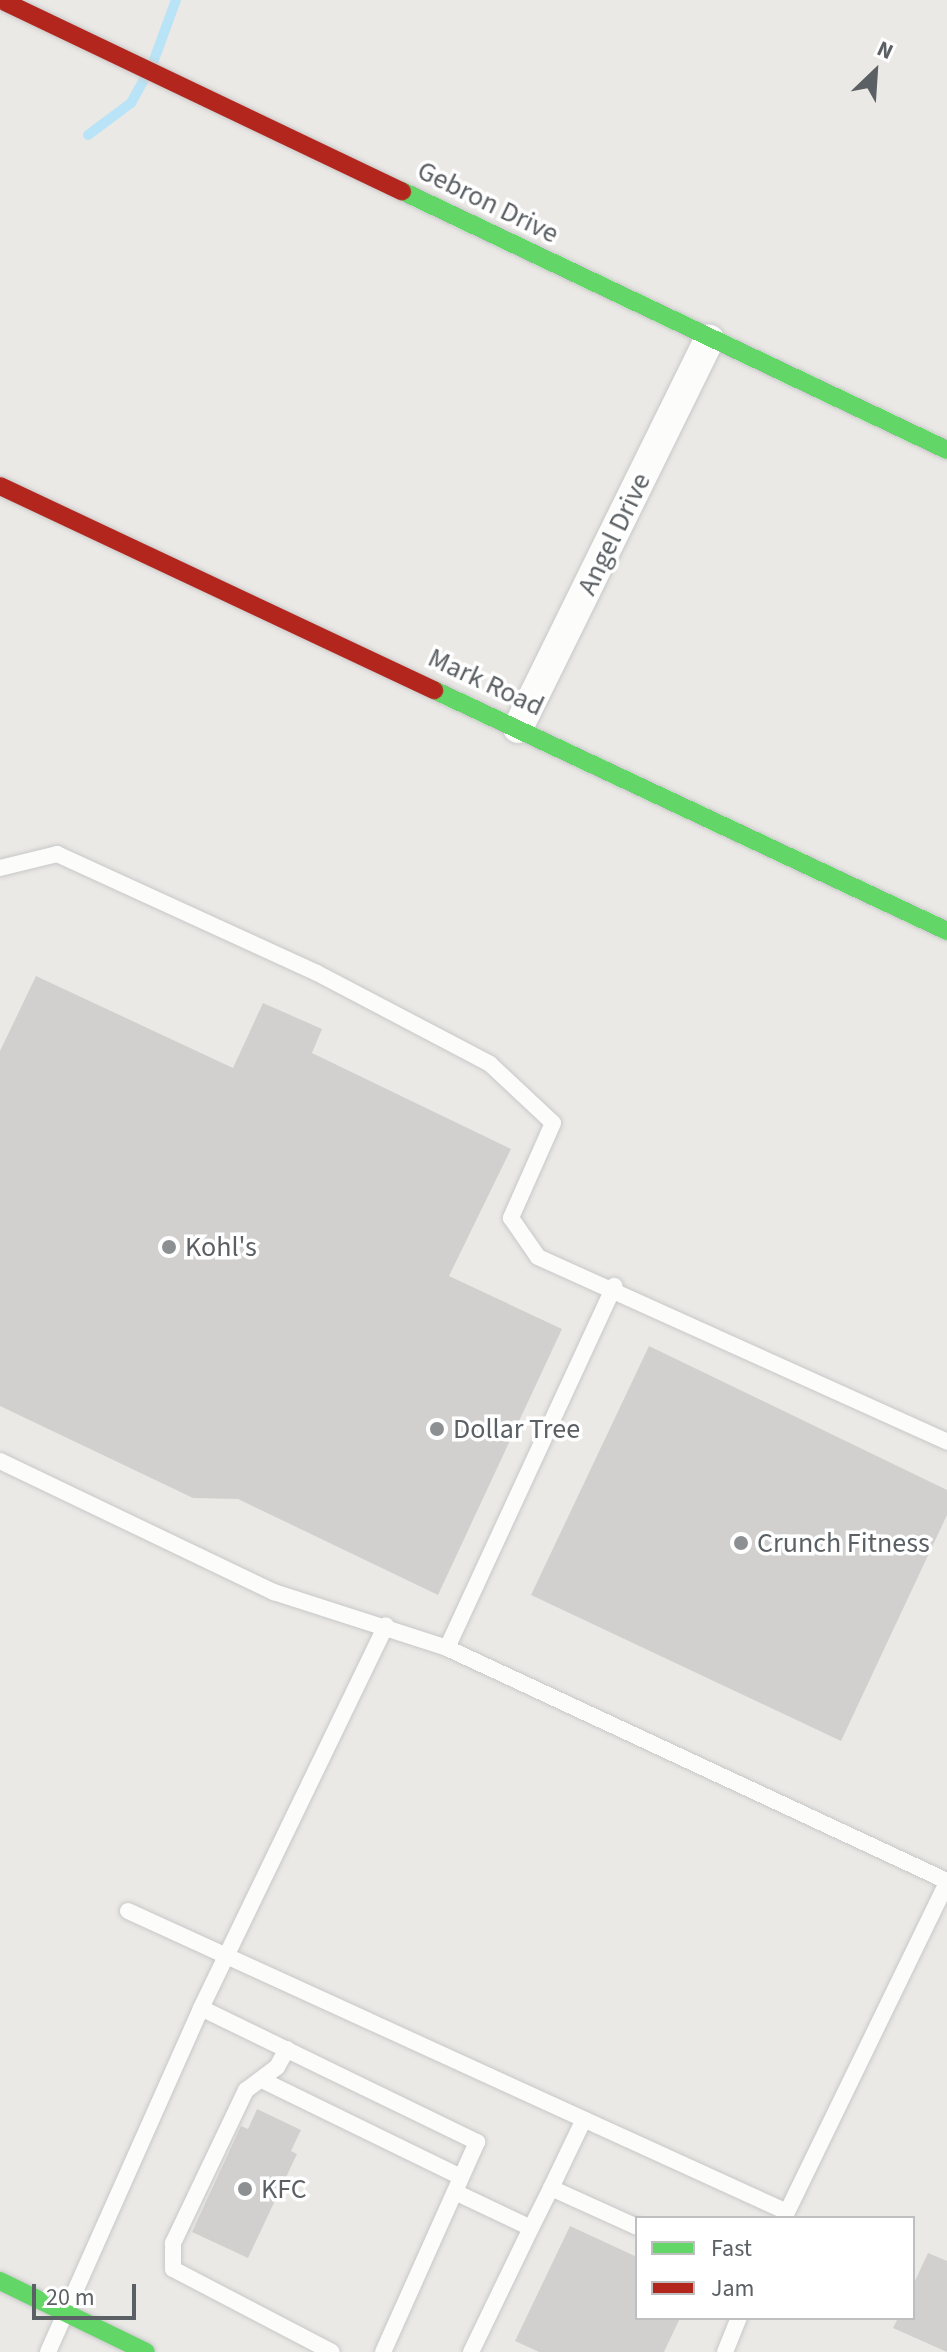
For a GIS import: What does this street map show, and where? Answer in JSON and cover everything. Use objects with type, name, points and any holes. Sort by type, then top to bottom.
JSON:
[{"type":"street","name":"Gebron Drive","points":[[4,5],[947,450]]},
{"type":"street","name":"Angel Drive","points":[[518,728],[709,339]]},
{"type":"street","name":"Mark Road","points":[[0,486],[947,931]]},
{"type":"street","points":[[0,2281],[146,2352]]},
{"type":"lane","points":[[0,868],[57,854],[317,973],[490,1064],[553,1123],[511,1218],[538,1257],[614,1286],[947,1442]]},
{"type":"lane","points":[[447,1648],[614,1286]]},
{"type":"lane","points":[[0,1461],[274,1592],[386,1625],[447,1648],[947,1882],[786,2215],[584,2119],[128,1911]]},
{"type":"lane","points":[[48,2352],[201,2008],[386,1625]]},
{"type":"lane","points":[[201,2008],[477,2142],[383,2352]]},
{"type":"lane","points":[[287,2049],[262,2080],[246,2090],[173,2243],[173,2269],[332,2352]]},
{"type":"lane","points":[[262,2080],[458,2184],[531,2228]]},
{"type":"lane","points":[[471,2352],[584,2119]]},
{"type":"lane","points":[[551,2188],[635,2226]]},
{"type":"lane","points":[[725,2352],[738,2320]]},
{"type":"building","points":[[36,976],[233,1068],[263,1003],[322,1029],[312,1053],[511,1149],[449,1276],[562,1329],[438,1595],[238,1499],[193,1498],[0,1406],[0,1051]]},
{"type":"building","points":[[649,1346],[947,1490],[947,1515],[841,1741],[531,1595]]},
{"type":"building","points":[[257,2109],[301,2130],[291,2151],[297,2154],[248,2258],[192,2232],[241,2126],[248,2129]]},
{"type":"building","points":[[570,2226],[635,2256],[635,2320],[679,2320],[664,2352],[539,2352],[515,2341]]},
{"type":"building","points":[[928,2253],[947,2261],[947,2352],[893,2328],[897,2320],[915,2320],[915,2281]]},
{"type":"waterway","points":[[154,60],[176,0]]},
{"type":"waterway","points":[[88,135],[131,103],[145,78]]},
{"type":"traffic: fast","points":[[402,191],[947,450]]},
{"type":"traffic: fast","points":[[434,690],[947,931]]},
{"type":"traffic: fast","points":[[0,2281],[146,2352]]},
{"type":"traffic: jam","points":[[5,2],[402,191]]},
{"type":"traffic: jam","points":[[0,486],[434,690]]},
{"type":"place","name":"Kohl's","points":[[169,1247]]},
{"type":"place","name":"Dollar Tree","points":[[437,1429]]},
{"type":"place","name":"Crunch Fitness","points":[[741,1543]]},
{"type":"place","name":"KFC","points":[[245,2189]]}]
